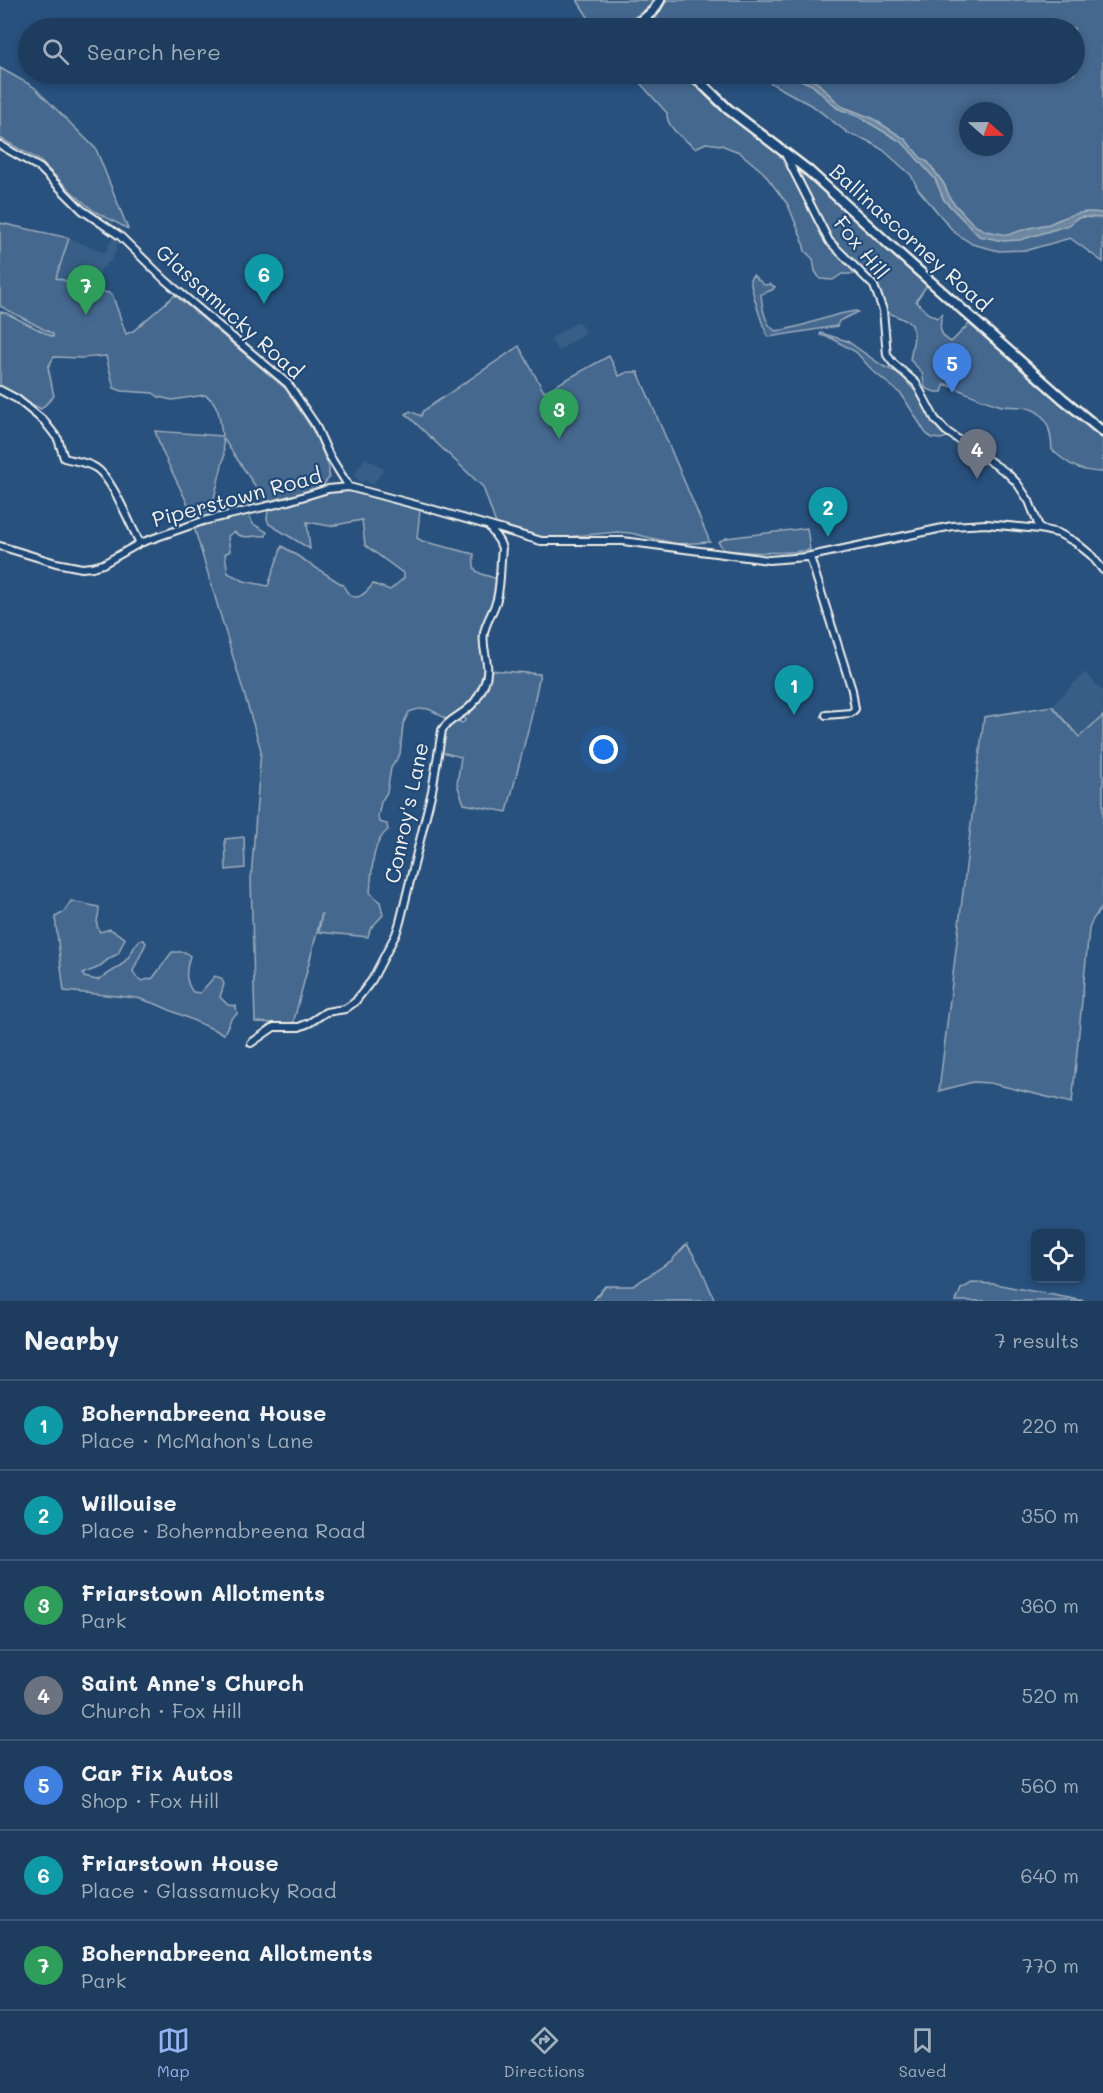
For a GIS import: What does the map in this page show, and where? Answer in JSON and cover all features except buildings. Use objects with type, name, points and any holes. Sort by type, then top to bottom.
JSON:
[{"type":"main road","points":[[643,18],[654,10],[660,0]]},
{"type":"main road","name":"Ballinascorney Road","points":[[702,84],[728,109],[809,171],[894,249],[1103,432]]},
{"type":"street","name":"Glassamucky Road","points":[[0,145],[40,168],[82,210],[120,236],[165,280],[288,384],[315,424],[329,455],[349,487]]},
{"type":"street","name":"Fox Hill","points":[[781,148],[798,175],[829,241],[874,286],[883,310],[887,355],[892,363],[916,383],[935,419],[946,431],[1007,473],[1017,483],[1029,501],[1040,529]]},
{"type":"street","points":[[0,390],[17,399],[44,421],[58,439],[64,458],[90,465],[103,473],[140,543]]},
{"type":"street","points":[[349,487],[542,542],[623,541],[769,560],[810,556],[952,526],[986,524],[1040,529],[1058,533],[1075,542],[1091,555],[1103,570]]},
{"type":"street","name":"Piperstown Road","points":[[0,546],[56,563],[82,568],[103,564],[140,543],[203,521],[285,502],[328,489],[349,487]]},
{"type":"street","name":"Conroy's Lane","points":[[251,1043],[274,1027],[299,1027],[326,1012],[350,1007],[372,980],[396,934],[432,791],[442,730],[447,723],[464,713],[475,702],[486,680],[484,634],[497,600],[502,548],[489,527]]},
{"type":"street","points":[[810,556],[855,702],[855,709],[851,713],[826,715]]},
{"type":"shaded area","points":[[577,0],[653,0],[651,7],[634,18],[589,18]]},
{"type":"shaded area","points":[[666,0],[1103,0],[1103,262],[1070,238],[1028,250],[999,251],[972,244],[954,232],[918,189],[911,175],[883,150],[848,133],[814,107],[773,84],[1085,84],[1085,18],[656,18]]},
{"type":"shaded area","points":[[0,68],[18,78],[18,84],[29,84],[34,87],[96,149],[128,229],[94,211],[39,160],[0,138]]},
{"type":"shaded area","points":[[641,84],[696,84],[729,117],[779,152],[793,169],[807,177],[927,285],[916,301],[927,313],[937,318],[942,314],[941,330],[947,339],[951,342],[969,324],[1103,438],[1103,472],[1075,467],[1052,450],[1046,421],[1036,411],[995,404],[945,384],[942,392],[925,388],[922,372],[910,360],[914,337],[912,325],[887,312],[865,274],[842,274],[833,280],[820,279],[815,271],[813,259],[805,251],[788,205],[763,172],[739,152],[721,145],[706,143],[695,148],[669,124],[667,113]]},
{"type":"shaded area","points":[[810,84],[819,84],[841,106],[872,118],[905,139],[921,158],[928,162],[944,184],[951,200],[974,225],[986,231],[1008,235],[1084,212],[1103,213],[1103,218],[1082,217],[1069,225],[1020,240],[1003,241],[979,236],[944,200],[935,179],[903,143],[859,117],[837,108]]},
{"type":"shaded area","points":[[0,223],[69,238],[56,278],[112,294],[126,334],[133,331],[175,295],[286,389],[314,432],[329,467],[329,478],[315,489],[266,502],[223,438],[224,457],[210,515],[195,519],[162,451],[155,431],[222,436],[220,419],[210,398],[205,395],[172,400],[153,393],[122,391],[114,388],[106,356],[54,357],[48,367],[54,396],[41,409],[0,387],[0,312],[53,337],[53,334],[0,306]]},
{"type":"shaded area","points":[[113,237],[118,240],[117,249],[111,261],[101,269],[96,288],[56,278],[69,238],[105,253]]},
{"type":"shaded area","points":[[753,275],[764,285],[770,284],[775,287],[761,294],[763,310],[769,325],[776,331],[836,315],[858,312],[839,321],[837,326],[769,337],[760,318],[753,292],[750,279]]},
{"type":"shaded area","points":[[578,321],[586,333],[558,351],[550,339]]},
{"type":"shaded area","points":[[821,333],[847,341],[883,366],[900,374],[915,391],[933,423],[947,437],[931,438],[902,395],[873,371],[856,352],[831,338],[820,335]]},
{"type":"shaded area","points":[[519,346],[544,392],[609,356],[619,376],[628,372],[638,372],[710,542],[677,544],[617,532],[543,537],[496,524],[483,487],[406,414],[410,411],[421,416],[423,411]]},
{"type":"shaded area","points":[[365,457],[384,469],[373,485],[364,480],[362,483],[354,476]]},
{"type":"shaded area","points":[[335,491],[350,491],[420,510],[417,538],[474,554],[475,570],[497,579],[493,606],[482,633],[484,674],[473,698],[454,715],[446,719],[432,711],[421,709],[409,712],[403,724],[400,754],[391,768],[387,792],[381,802],[378,816],[379,822],[387,824],[388,830],[378,842],[372,868],[370,893],[380,902],[383,915],[370,929],[368,937],[319,932],[322,913],[294,1024],[255,1022],[251,879],[261,750],[194,527],[248,513],[253,524],[267,532],[266,536],[246,537],[234,532],[228,536],[230,551],[225,554],[228,573],[244,581],[268,586],[282,546],[343,585],[346,591],[354,597],[361,595],[373,584],[390,590],[404,578],[404,574],[365,545],[362,520],[330,526],[307,522],[310,549],[269,524],[268,511]]},
{"type":"shaded area","points":[[807,528],[810,550],[778,553],[735,551],[724,550],[718,542],[726,538]]},
{"type":"shaded area","points":[[490,670],[540,674],[507,812],[464,804],[457,784],[461,757],[441,752],[443,738],[449,726],[458,721],[462,723],[465,721],[464,717],[484,690]]},
{"type":"shaded area","points":[[1085,672],[1103,691],[1103,715],[1079,737],[1052,706]]},
{"type":"shaded area","points":[[1052,706],[1079,737],[1103,716],[1103,906],[1089,929],[1072,1103],[990,1083],[973,1082],[939,1091],[984,717]]},
{"type":"shaded area","points":[[244,837],[245,868],[226,870],[225,839]]},
{"type":"shaded area","points":[[71,901],[99,907],[97,923],[100,932],[110,929],[125,938],[118,954],[83,974],[84,977],[97,980],[116,969],[128,958],[140,940],[146,943],[133,971],[142,981],[153,978],[172,952],[185,952],[190,956],[187,975],[188,984],[193,992],[200,993],[215,976],[221,978],[224,984],[220,997],[228,1005],[236,1006],[237,1014],[231,1019],[224,1034],[137,998],[64,991],[55,917],[63,913]]},
{"type":"shaded area","points":[[687,1244],[701,1268],[715,1301],[593,1301],[605,1286],[633,1286],[671,1261]]},
{"type":"shaded area","points":[[972,1283],[995,1284],[1085,1301],[956,1301],[961,1289]]},
{"type":"place","name":"Friarstown House","points":[[264,304]]},
{"type":"place","name":"Bohernabreena Allotments","points":[[86,315]]},
{"type":"place","name":"Car Fix Autos","points":[[952,393]]},
{"type":"place","name":"Friarstown Allotments","points":[[559,439]]},
{"type":"place","name":"Saint Anne's Church","points":[[977,479]]},
{"type":"place","name":"Willouise","points":[[828,537]]},
{"type":"place","name":"Bohernabreena House","points":[[794,715]]}]
